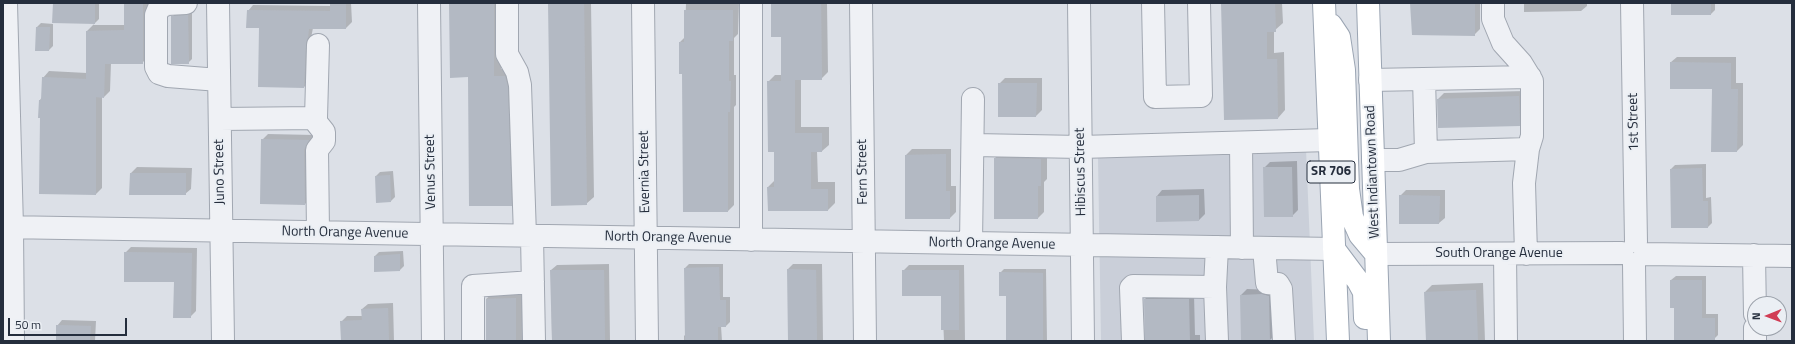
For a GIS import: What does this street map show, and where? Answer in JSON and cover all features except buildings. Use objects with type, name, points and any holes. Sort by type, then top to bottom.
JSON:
[{"type":"main road","name":"West Indiantown Road","points":[[1368,3],[1379,341]]},
{"type":"main road","name":"SR 706","points":[[1324,8],[1338,341]]},
{"type":"main road","points":[[1324,8],[1339,37],[1344,70],[1348,189],[1352,217],[1360,235],[1376,254]]},
{"type":"main road","points":[[1334,249],[1358,281],[1364,292],[1365,341]]},
{"type":"street","points":[[6,3],[5,29],[8,227],[13,341]]},
{"type":"street","points":[[186,3],[168,4],[159,8],[156,15],[156,67],[159,73],[168,76],[219,80]]},
{"type":"street","name":"Juno Street","points":[[218,3],[223,341]]},
{"type":"street","name":"Venus Street","points":[[429,3],[433,341]]},
{"type":"street","points":[[507,3],[507,54],[516,72],[520,85],[528,236],[533,282],[534,341]]},
{"type":"street","name":"Evernia Street","points":[[643,3],[647,341]]},
{"type":"street","points":[[751,3],[751,240]]},
{"type":"street","name":"Fern Street","points":[[861,3],[865,341]]},
{"type":"street","name":"Hibiscus Street","points":[[1079,3],[1083,341]]},
{"type":"street","points":[[1153,3],[1155,97],[1201,96],[1198,3]]},
{"type":"street","points":[[1493,3],[1494,20],[1503,43],[1521,63],[1532,81],[1532,136],[1528,149],[1506,341]]},
{"type":"street","name":"1st Street","points":[[1632,3],[1635,341]]},
{"type":"street","points":[[318,45],[316,122],[324,132],[324,141],[317,150],[318,232]]},
{"type":"street","points":[[1370,80],[1530,77]]},
{"type":"street","points":[[1424,79],[1426,152]]},
{"type":"street","points":[[971,243],[974,145],[973,99]]},
{"type":"street","points":[[220,119],[316,118]]},
{"type":"street","points":[[974,145],[1081,147],[1329,140]]},
{"type":"street","points":[[1241,143],[1242,248]]},
{"type":"street","points":[[1373,160],[1399,160],[1426,152],[1528,149]]},
{"type":"street","name":"North Orange Avenue","points":[[8,227],[1334,249]]},
{"type":"street","points":[[1217,247],[1215,287],[1217,341]]},
{"type":"street","points":[[1264,248],[1267,283],[1278,284],[1281,289],[1284,341]]},
{"type":"street","name":"South Orange Avenue","points":[[1376,254],[1634,253],[1792,256]]},
{"type":"street","points":[[1754,256],[1755,296]]},
{"type":"street","points":[[473,341],[473,286],[533,282]]},
{"type":"street","points":[[1133,341],[1131,288],[1133,286],[1215,287]]},
{"type":"shaded area","points":[[1306,149],[1314,341],[1101,341],[1098,158]]}]
